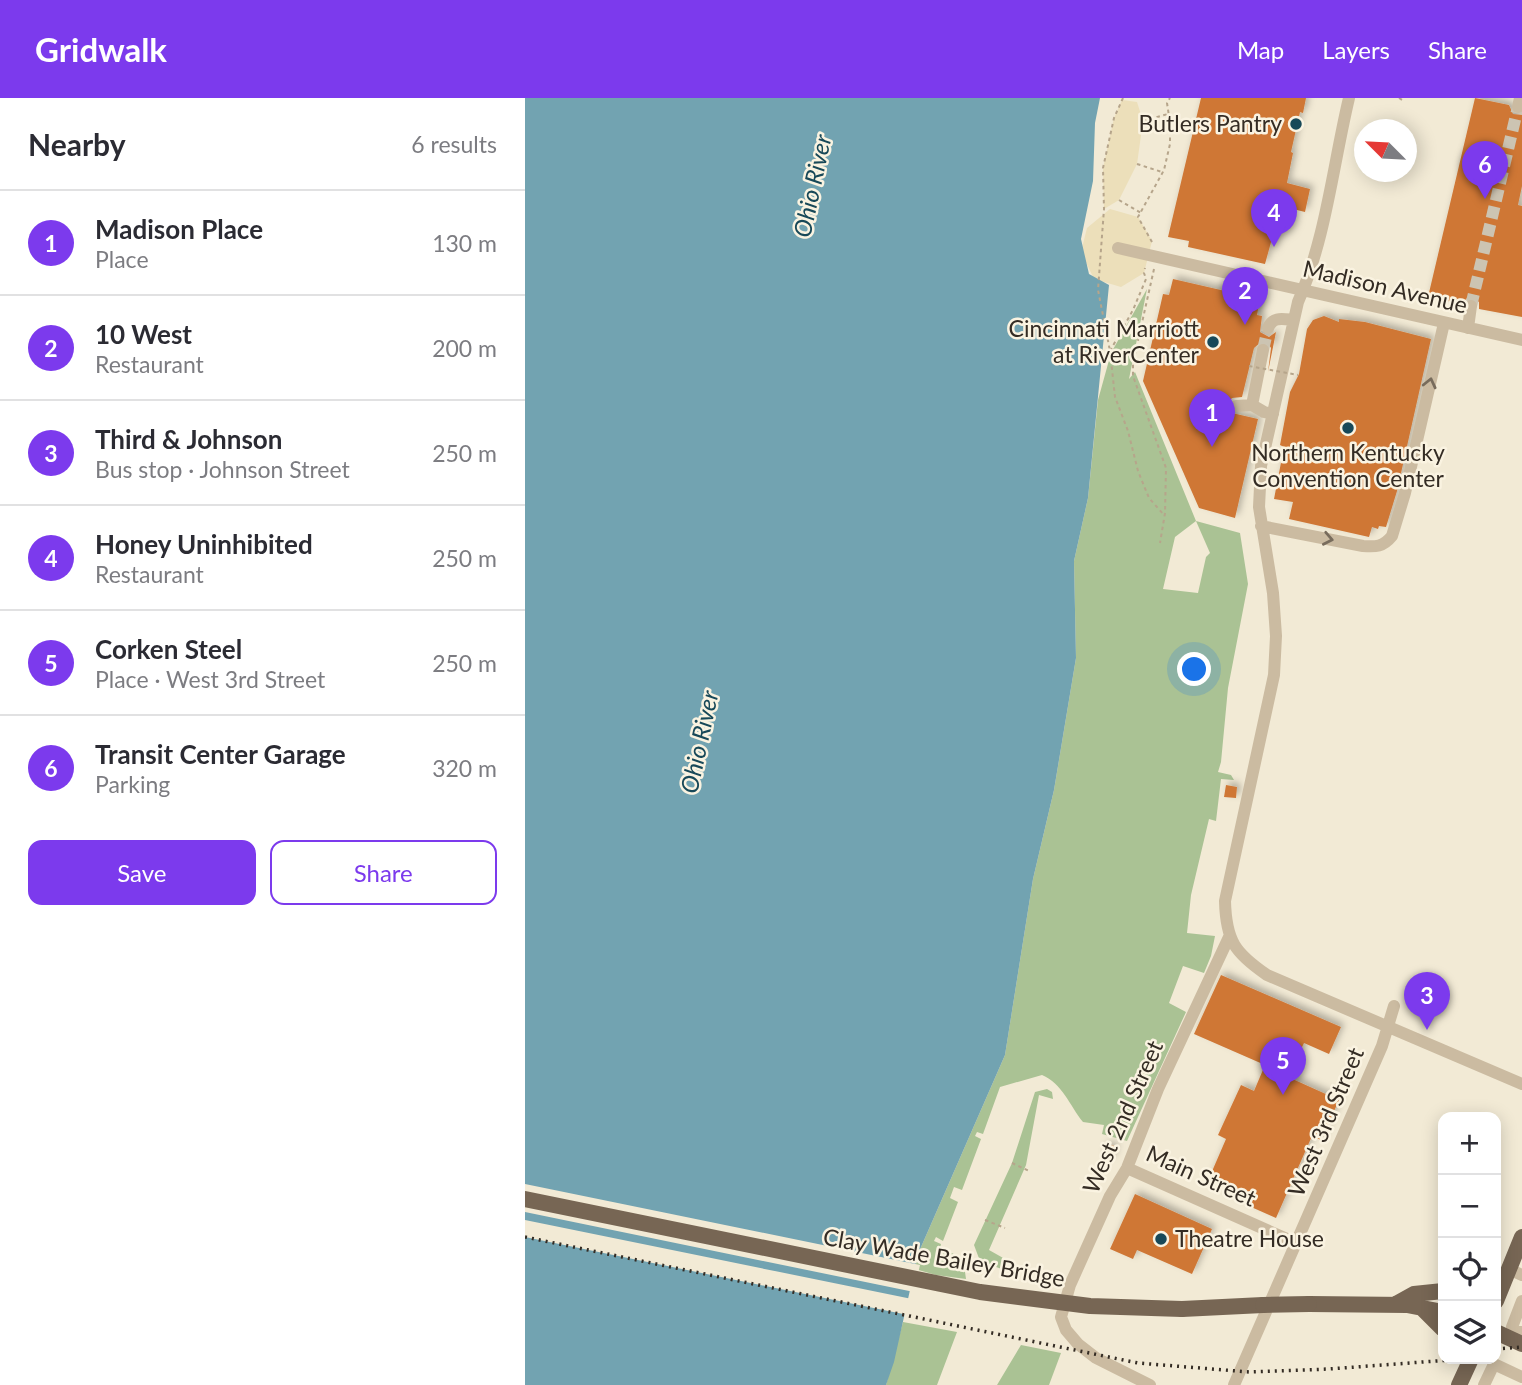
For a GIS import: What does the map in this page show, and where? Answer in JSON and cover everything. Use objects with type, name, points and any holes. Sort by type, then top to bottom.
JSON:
[{"type":"main road","name":"Clay Wade Bailey Bridge","points":[[525,1199],[943,1285],[1032,1300],[1139,1308],[1395,1304],[1438,1311]]},
{"type":"main road","points":[[1501,1289],[1521,1240]]},
{"type":"main road","points":[[1395,1304],[1414,1293],[1438,1291]]},
{"type":"main road","points":[[1421,1307],[1438,1324]]},
{"type":"main road","points":[[1501,1334],[1522,1344]]},
{"type":"main road","points":[[1459,1364],[1463,1383]]},
{"type":"main road","points":[[1463,1383],[1469,1364]]},
{"type":"street","points":[[1349,98],[1319,234],[1294,320],[1261,466],[1259,507],[1273,593],[1275,675],[1225,901],[1226,923],[1234,947],[1247,961],[1267,975],[1522,1084]]},
{"type":"street","name":"Madison Avenue","points":[[1118,248],[1522,340]]},
{"type":"street","points":[[1468,328],[1471,306]]},
{"type":"street","points":[[1268,328],[1271,322],[1278,318],[1294,320]]},
{"type":"street","points":[[1261,526],[1363,546],[1379,547],[1388,541],[1392,536],[1405,493],[1444,323]]},
{"type":"street","points":[[1252,405],[1263,350]]},
{"type":"street","points":[[1236,406],[1252,405],[1273,414]]},
{"type":"street","name":"West 2nd Street","points":[[1150,1385],[1096,1358],[1066,1330],[1061,1317],[1070,1285],[1110,1196],[1127,1168],[1158,1089],[1229,937]]},
{"type":"street","name":"West 3rd Street","points":[[1234,1385],[1388,1028],[1394,1006]]},
{"type":"street","name":"Main Street","points":[[1127,1168],[1296,1243]]},
{"type":"street","points":[[1522,1301],[1511,1326],[1515,1332],[1522,1332]]},
{"type":"street","points":[[1485,1385],[1494,1364],[1522,1377]]},
{"type":"path","points":[[1123,98],[1114,118],[1103,168],[1104,209],[1098,290],[1110,351],[1115,397],[1149,498],[1164,515]]},
{"type":"path","points":[[1160,543],[1166,468],[1133,376],[1133,363],[1152,257],[1152,241],[1139,217],[1163,173],[1170,144],[1167,103],[1170,98]]},
{"type":"path","points":[[1399,98],[1404,101]]},
{"type":"path","points":[[1143,121],[1169,114]]},
{"type":"path","points":[[1137,164],[1163,173]]},
{"type":"path","points":[[1119,200],[1142,214]]},
{"type":"path","points":[[1110,351],[1133,310],[1146,279],[1144,273],[1152,257]]},
{"type":"path","points":[[1249,366],[1299,374]]},
{"type":"path","points":[[1012,1163],[1029,1171]]},
{"type":"path","points":[[985,1220],[1005,1228]]},
{"type":"green space","points":[[1147,289],[1129,379],[1135,372],[1196,521],[1240,533],[1248,584],[1228,688],[1218,772],[1231,775],[1234,780],[1221,779],[1216,821],[1209,819],[1191,895],[1187,933],[1215,936],[1204,973],[1183,966],[1169,1003],[1186,1012],[1127,1141],[1102,1134],[1104,1125],[1083,1122],[1055,1083],[1042,1075],[1000,1087],[983,1134],[977,1132],[975,1136],[981,1139],[962,1190],[954,1187],[950,1198],[958,1202],[943,1241],[936,1237],[934,1241],[941,1244],[940,1248],[963,1258],[966,1279],[936,1275],[915,1269],[918,1254],[1005,1055],[1033,879],[1054,790],[1076,658],[1074,561],[1088,498],[1098,400],[1111,353]],"holes":[[[1196,521],[1210,553],[1206,557],[1198,593],[1163,589],[1175,537]]]},
{"type":"green space","points":[[1047,1089],[1052,1092],[1053,1099],[1039,1095],[1026,1165],[989,1250],[1005,1259],[1007,1271],[980,1261],[974,1245],[1012,1163],[1035,1092]]},
{"type":"green space","points":[[903,1322],[957,1332],[937,1385],[886,1385]]},
{"type":"green space","points":[[1021,1345],[1061,1353],[1049,1385],[997,1385]]},
{"type":"shaded area","points":[[1122,100],[1137,102],[1143,121],[1137,164],[1119,200],[1104,209],[1103,168],[1114,118]]},
{"type":"shaded area","points":[[1110,209],[1138,217],[1152,241],[1144,273],[1121,287],[1094,279],[1081,252],[1087,228]]},
{"type":"water","name":"Ohio River","points":[[525,98],[1100,98],[1095,123],[1093,181],[1081,239],[1089,274],[1109,285],[1088,498],[1074,561],[1076,658],[1054,790],[1033,879],[1005,1055],[918,1254],[894,1362],[886,1385],[525,1385]]},
{"type":"pier","points":[[525,1184],[920,1265],[914,1292],[525,1212]]},
{"type":"pier","points":[[525,1220],[912,1299],[908,1315],[525,1237]]},
{"type":"building","points":[[1201,98],[1306,98],[1291,152],[1293,153],[1287,183],[1310,189],[1305,212],[1281,206],[1265,264],[1188,247],[1189,241],[1168,237]]},
{"type":"building","points":[[1475,98],[1509,105],[1513,114],[1522,115],[1522,186],[1518,205],[1522,206],[1522,317],[1479,309],[1479,302],[1473,298],[1467,298],[1462,304],[1428,297]]},
{"type":"building","points":[[1173,279],[1260,299],[1257,315],[1262,316],[1260,332],[1269,337],[1276,332],[1268,372],[1271,348],[1268,343],[1261,342],[1254,348],[1242,397],[1232,398],[1227,407],[1232,413],[1258,419],[1235,518],[1199,508],[1143,381],[1163,294],[1169,295]]},
{"type":"building","name":"Northern Kentucky Convention Center","points":[[1324,316],[1339,322],[1339,319],[1365,322],[1431,339],[1397,491],[1386,527],[1372,527],[1369,537],[1289,519],[1293,502],[1274,499],[1284,447],[1280,445],[1290,392],[1299,374],[1307,329],[1313,320]]},
{"type":"building","points":[[1226,785],[1237,787],[1236,798],[1224,797]]},
{"type":"building","points":[[1221,975],[1341,1027],[1329,1054],[1304,1043],[1288,1077],[1339,1100],[1321,1140],[1312,1136],[1276,1218],[1224,1195],[1229,1184],[1210,1176],[1226,1139],[1218,1135],[1241,1085],[1254,1091],[1265,1065],[1194,1034]]},
{"type":"building","points":[[1105,1145],[1115,1146],[1112,1159],[1102,1157]]},
{"type":"building","name":"Theatre House","points":[[1135,1194],[1212,1229],[1192,1274],[1137,1250],[1133,1259],[1110,1249]]},
{"type":"tunnel","points":[[1471,306],[1518,107]]},
{"type":"tunnel","points":[[1263,350],[1268,328]]},
{"type":"railway","points":[[525,1237],[1138,1363],[1249,1372],[1438,1361]]},
{"type":"railway","points":[[1501,1349],[1522,1347]]},
{"type":"place","name":"Butlers Pantry","points":[[1296,124]]},
{"type":"place","name":"Transit Center Garage","points":[[1485,199]]},
{"type":"place","name":"Honey Uninhibited","points":[[1274,247]]},
{"type":"place","name":"10 West","points":[[1245,325]]},
{"type":"place","name":"Cincinnati Marriott at RiverCenter","points":[[1213,342]]},
{"type":"place","name":"Northern Kentucky Convention Center","points":[[1348,428]]},
{"type":"place","name":"Madison Place","points":[[1212,447]]},
{"type":"place","name":"Third & Johnson","points":[[1427,1030]]},
{"type":"place","name":"Corken Steel","points":[[1283,1095]]},
{"type":"place","name":"Theatre House","points":[[1161,1239]]}]
